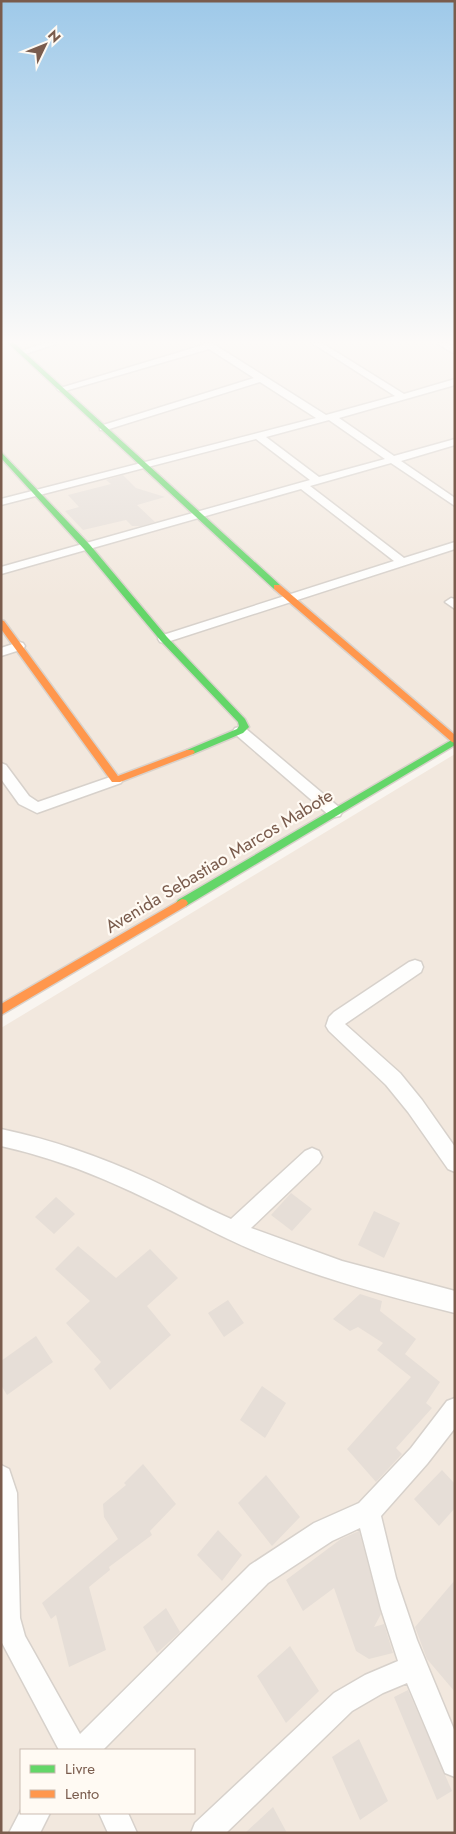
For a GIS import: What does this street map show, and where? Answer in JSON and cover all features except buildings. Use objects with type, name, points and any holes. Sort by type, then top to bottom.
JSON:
[{"type":"street","points":[[104,429],[290,598],[455,741]]},
{"type":"street","points":[[1,502],[283,429]]},
{"type":"street","points":[[344,429],[394,460],[455,503]]},
{"type":"street","points":[[257,435],[319,482]]},
{"type":"street","points":[[1,572],[455,442]]},
{"type":"street","points":[[1,454],[87,547],[164,639],[242,721],[244,727],[240,731],[116,780],[37,808],[24,800],[1,768]]},
{"type":"street","points":[[304,486],[402,562]]},
{"type":"street","points":[[164,639],[455,545]]},
{"type":"street","points":[[1,623],[116,780]]},
{"type":"street","points":[[1,652],[19,646]]},
{"type":"street","points":[[240,731],[335,812]]},
{"type":"street","name":"Avenida Sebastiao Marcos Mabote","points":[[1,1010],[455,741]]},
{"type":"street","points":[[415,967],[340,1017],[335,1022],[335,1026],[393,1079],[416,1106],[455,1163]]},
{"type":"street","points":[[1,1138],[48,1149],[113,1173],[233,1231],[352,1276],[455,1302]]},
{"type":"street","points":[[233,1231],[312,1157]]},
{"type":"street","points":[[85,1749],[259,1574],[323,1532],[368,1512],[419,1456],[455,1409]]},
{"type":"street","points":[[1,1477],[5,1493],[7,1546],[3,1593],[7,1618],[14,1641],[73,1749]]},
{"type":"street","points":[[368,1512],[380,1569],[412,1668],[455,1763]]},
{"type":"street","points":[[205,1833],[343,1702],[374,1684],[412,1668]]},
{"type":"street","points":[[23,1833],[35,1814]]},
{"type":"street","points":[[114,1814],[123,1833]]},
{"type":"shaded area","points":[[1,429],[455,429],[455,745],[1,1015]]},
{"type":"shaded area","points":[[455,754],[455,1833],[1,1833],[1,1028]]},
{"type":"traffic: fast","points":[[104,429],[277,587]]},
{"type":"traffic: fast","points":[[1,454],[87,547],[164,639],[242,721],[244,727],[240,731],[190,752]]},
{"type":"traffic: fast","points":[[182,903],[455,741]]},
{"type":"traffic: slow","points":[[277,587],[455,740]]},
{"type":"traffic: slow","points":[[1,623],[116,780],[190,752]]},
{"type":"traffic: slow","points":[[1,1010],[182,903]]}]
